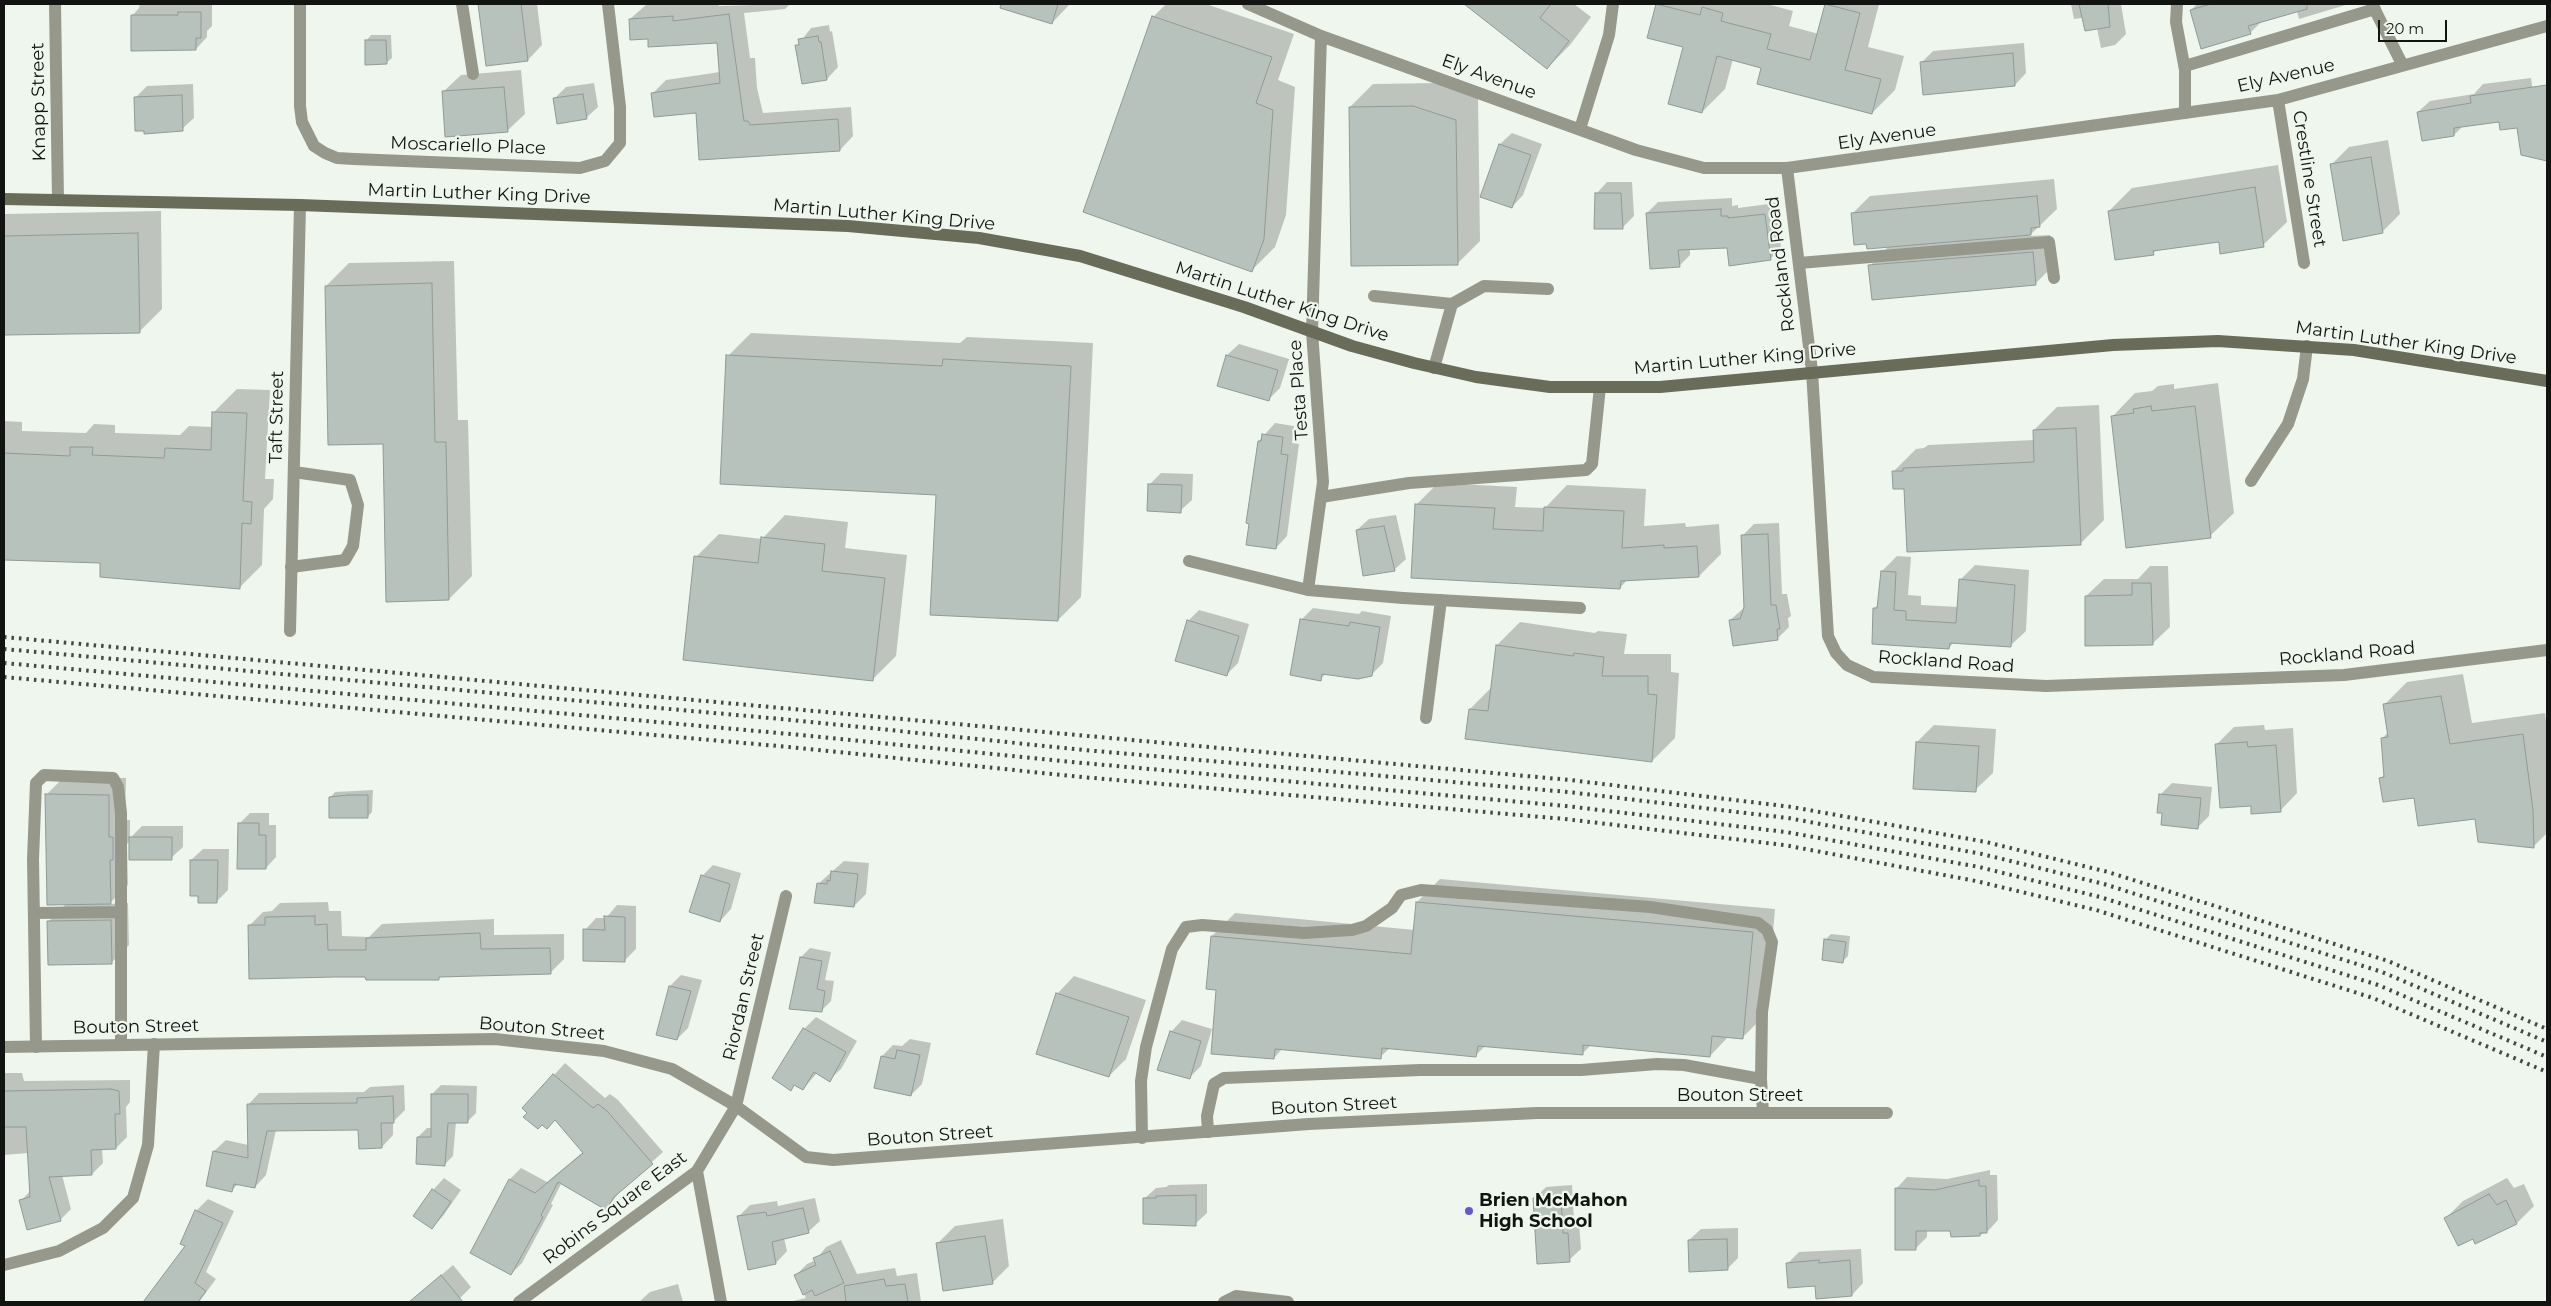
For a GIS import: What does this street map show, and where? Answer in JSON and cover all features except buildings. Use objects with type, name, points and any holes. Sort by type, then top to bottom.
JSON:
[{"type":"main road","name":"Martin Luther King Drive","points":[[4,199],[300,205],[848,226],[979,238],[1080,256],[1244,307],[1352,346],[1434,368],[1476,377],[1550,387],[1660,387],[1812,371],[2113,345],[2218,341],[2354,350],[2547,381]]},
{"type":"street","name":"Knapp Street","points":[[55,4],[58,200]]},
{"type":"street","name":"Moscariello Place","points":[[300,4],[300,106],[302,122],[314,146],[325,153],[337,158],[580,168],[605,162],[620,143],[620,107],[608,4]]},
{"type":"street","points":[[462,4],[473,74]]},
{"type":"street","name":"Ely Avenue","points":[[1248,4],[1322,36],[1580,128],[1636,150],[1704,168],[1787,168],[2278,100],[2402,64],[2547,26]]},
{"type":"street","points":[[1580,128],[1609,35],[1613,4]]},
{"type":"street","points":[[2177,4],[2176,22],[2185,66],[2185,113]]},
{"type":"street","points":[[2185,66],[2373,6],[2402,64]]},
{"type":"street","name":"Testa Place","points":[[1308,590],[1323,482],[1312,332],[1322,36]]},
{"type":"street","name":"Crestline Street","points":[[2278,100],[2304,263]]},
{"type":"street","name":"Rockland Road","points":[[1787,168],[1812,371],[1828,636],[1836,653],[1847,665],[1873,676],[2046,686],[2344,675],[2547,650]]},
{"type":"street","name":"Taft Street","points":[[290,631],[300,205]]},
{"type":"street","points":[[1799,264],[2049,242],[2054,278]]},
{"type":"street","points":[[1374,296],[1452,304],[1484,286],[1548,289]]},
{"type":"street","points":[[1434,368],[1452,304]]},
{"type":"street","points":[[2251,481],[2288,424],[2303,379],[2307,346]]},
{"type":"street","points":[[1321,497],[1409,483],[1586,470],[1592,464],[1600,387]]},
{"type":"street","points":[[291,568],[345,560],[352,546],[358,506],[350,480],[294,472]]},
{"type":"street","points":[[1189,561],[1308,590],[1403,598],[1580,608]]},
{"type":"street","points":[[1426,718],[1441,600]]},
{"type":"street","points":[[36,1047],[34,913],[36,783],[44,775],[113,778],[118,787],[121,813],[121,1045]]},
{"type":"street","points":[[1142,1138],[1141,1081],[1146,1047],[1172,948],[1186,927],[1211,925],[1304,933],[1352,930],[1366,926],[1392,908],[1401,895],[1421,890],[1650,907],[1758,923],[1767,930],[1772,942],[1762,1012],[1761,1079],[1763,1113]]},
{"type":"street","name":"Riordan Street","points":[[736,1106],[786,896]]},
{"type":"street","points":[[34,913],[121,912]]},
{"type":"street","name":"Bouton Street","points":[[4,1047],[495,1039],[604,1051],[672,1069],[736,1106],[806,1157],[834,1160],[1310,1124],[1538,1114],[1887,1113]]},
{"type":"street","points":[[4,1265],[59,1251],[103,1228],[133,1198],[148,1145],[154,1044]]},
{"type":"street","points":[[1208,1132],[1207,1116],[1214,1084],[1224,1078],[1420,1070],[1581,1070],[1657,1064],[1684,1065],[1761,1079]]},
{"type":"street","name":"Robins Square East","points":[[519,1302],[697,1171],[736,1106]]},
{"type":"street","points":[[697,1171],[722,1302]]},
{"type":"street","points":[[1224,1302],[1236,1296],[1288,1302]]},
{"type":"railway","points":[[4,637],[1570,780],[1792,807],[1986,842],[2108,872],[2388,961],[2547,1029]]},
{"type":"railway","points":[[4,649],[792,720],[1084,750],[1568,792],[1788,818],[1982,854],[2104,884],[2382,972],[2547,1042]]},
{"type":"railway","points":[[4,663],[1566,806],[1786,832],[1979,867],[2100,897],[2378,985],[2547,1057]]},
{"type":"railway","points":[[4,677],[789,747],[1082,777],[1565,819],[1784,845],[1976,881],[2096,910],[2373,998],[2547,1072]]},
{"type":"place","name":"Brien McMahon High School","points":[[1469,1211]]}]
